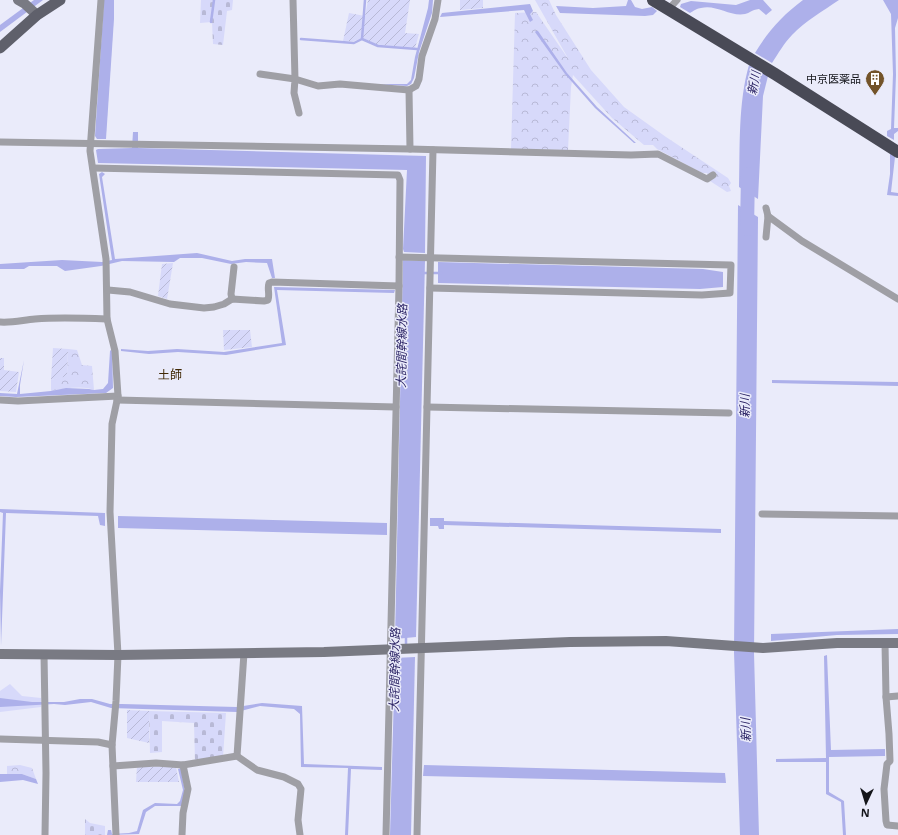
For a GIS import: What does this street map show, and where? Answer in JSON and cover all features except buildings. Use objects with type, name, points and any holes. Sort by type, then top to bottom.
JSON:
[{"type":"highway","points":[[653,0],[746,58],[775,74],[898,152]]},
{"type":"main road","points":[[0,48],[28,7],[60,0]]},
{"type":"street","points":[[101,0],[90,143],[107,262],[107,319],[115,351],[118,398],[112,424],[110,512],[118,655],[116,710],[112,745],[116,834]]},
{"type":"street","points":[[293,0],[294,93],[300,113]]},
{"type":"street","points":[[260,74],[295,79],[318,86],[340,84],[409,90],[416,86],[419,79],[422,56],[435,19],[438,0]]},
{"type":"street","points":[[668,10],[677,0]]},
{"type":"street","points":[[409,90],[410,149]]},
{"type":"street","points":[[0,142],[410,149],[632,155],[658,154],[707,179],[713,175]]},
{"type":"street","points":[[417,835],[433,150]]},
{"type":"street","points":[[93,168],[398,175],[400,180],[400,257],[396,407],[400,648],[386,835]]},
{"type":"street","points":[[766,208],[768,216],[766,238]]},
{"type":"street","points":[[768,216],[802,241],[898,299]]},
{"type":"street","points":[[400,257],[731,265],[730,293],[702,295],[430,288]]},
{"type":"street","points":[[232,299],[231,294],[234,266]]},
{"type":"street","points":[[108,290],[130,292],[170,304],[204,308],[224,304],[232,299],[264,302],[268,300],[270,295],[268,286],[272,282],[399,286]]},
{"type":"street","points":[[0,322],[11,323],[50,318],[107,319]]},
{"type":"street","points":[[0,400],[18,401],[118,398],[396,407]]},
{"type":"street","points":[[427,407],[729,413]]},
{"type":"street","points":[[762,514],[898,516]]},
{"type":"street","points":[[0,654],[118,655],[324,652],[570,642],[666,641],[763,648],[837,643],[898,643]]},
{"type":"street","points":[[885,643],[886,697],[890,761],[887,764],[884,789],[886,821],[887,825],[898,826]]},
{"type":"street","points":[[237,756],[244,653]]},
{"type":"street","points":[[44,654],[45,835]]},
{"type":"street","points":[[886,697],[898,696]]},
{"type":"street","points":[[0,739],[98,742],[112,745]]},
{"type":"street","points":[[113,766],[156,764],[183,765],[237,756],[257,770],[284,777],[298,784],[301,789],[298,820],[300,835]]},
{"type":"street","points":[[890,761],[898,763]]},
{"type":"street","points":[[182,835],[183,813],[188,789],[183,765]]},
{"type":"green space","points":[[201,0],[233,0],[232,10],[227,11],[223,45],[213,44],[212,22],[200,23]]},
{"type":"green space","points":[[368,0],[410,0],[405,33],[419,34],[415,48],[378,45],[363,38],[354,41],[343,41],[349,13],[365,16]]},
{"type":"green space","points":[[460,0],[483,0],[483,8],[460,10]]},
{"type":"green space","points":[[535,0],[549,0],[556,15],[591,70],[624,107],[728,178],[731,183],[729,186],[731,191],[727,192],[710,181],[707,173],[702,173],[657,149],[653,145],[644,145],[612,118],[573,75],[568,150],[511,149],[515,13],[536,12],[569,60]]},
{"type":"green space","points":[[173,263],[167,299],[158,296],[162,264]]},
{"type":"green space","points":[[223,330],[250,330],[252,347],[224,350]]},
{"type":"green space","points":[[53,348],[68,349],[67,376],[51,380]]},
{"type":"green space","points":[[68,349],[77,350],[82,365],[92,366],[94,390],[67,388],[51,391],[51,380],[67,375]]},
{"type":"green space","points":[[0,358],[4,358],[4,370],[19,372],[16,392],[0,391]]},
{"type":"green space","points":[[10,684],[22,696],[41,698],[41,707],[0,712],[0,691]]},
{"type":"green space","points":[[127,710],[149,711],[149,743],[127,738]]},
{"type":"green space","points":[[149,711],[226,713],[223,757],[195,761],[194,723],[162,721],[162,752],[150,753]]},
{"type":"green space","points":[[20,765],[32,768],[36,779],[22,774],[7,774],[7,766]]},
{"type":"green space","points":[[137,766],[176,767],[179,782],[136,782]]},
{"type":"green space","points":[[85,819],[90,823],[105,826],[105,835],[85,835]]},
{"type":"water","points":[[34,0],[43,0],[0,32],[0,25]]},
{"type":"water","points":[[104,0],[114,0],[114,19],[106,139],[97,139],[95,136]]},
{"type":"water","points":[[429,0],[433,0],[432,13],[419,52],[414,78],[411,84],[407,86],[375,84],[407,84],[411,80]]},
{"type":"water","points":[[628,0],[631,0],[635,7],[642,9],[652,7],[657,11],[653,15],[645,16],[560,13],[556,6],[593,8],[626,6]]},
{"type":"water","points":[[750,0],[763,0],[772,10],[766,15],[759,9],[747,14],[734,14],[707,7],[698,8],[690,13],[680,7],[681,4],[691,1],[736,5]]},
{"type":"water","points":[[803,0],[839,0],[814,16],[797,30],[786,41],[772,63],[755,53],[776,24]]},
{"type":"water","points":[[883,0],[898,0],[898,18],[895,28],[896,75],[894,128],[898,128],[898,131],[894,134],[894,140],[887,136],[887,131],[891,129],[893,74],[891,14]]},
{"type":"water","points":[[530,4],[533,11],[530,14],[533,20],[530,22],[524,10],[440,17],[442,13]]},
{"type":"water","points":[[538,31],[567,73],[597,107],[636,143],[634,143],[595,108],[565,74],[535,32]]},
{"type":"water","points":[[749,65],[768,76],[763,96],[758,199],[739,187],[741,110],[745,80]]},
{"type":"water","points":[[133,132],[138,132],[138,148],[426,156],[425,253],[404,252],[403,249],[407,170],[98,163],[96,150],[98,149],[132,148]]},
{"type":"water","points":[[890,153],[895,157],[891,192],[898,193],[898,196],[887,195],[890,174]]},
{"type":"water","points":[[102,172],[105,174],[102,177],[115,259],[197,253],[232,261],[245,259],[272,259],[275,278],[272,278],[267,263],[246,262],[231,264],[202,258],[180,258],[174,262],[122,261],[101,266],[65,271],[57,266],[29,266],[24,269],[0,269],[0,264],[62,260],[102,262],[112,260],[99,174]]},
{"type":"water","points":[[738,205],[758,217],[754,653],[759,835],[740,835],[734,652]]},
{"type":"water","points":[[403,260],[425,261],[416,637],[395,639]]},
{"type":"water","points":[[438,262],[703,269],[723,272],[723,287],[700,289],[438,283]]},
{"type":"water","points":[[274,287],[395,290],[394,293],[277,290],[286,345],[226,355],[178,352],[149,354],[121,351],[121,349],[148,351],[177,349],[224,352],[282,343]]},
{"type":"water","points":[[112,349],[113,388],[106,393],[16,397],[0,396],[0,393],[17,394],[24,360],[20,394],[66,388],[94,390],[103,389],[108,383],[110,351]]},
{"type":"water","points":[[772,380],[898,382],[898,386],[772,383]]},
{"type":"water","points":[[0,509],[105,513],[105,526],[100,525],[98,516],[6,513],[1,646],[0,591],[3,513],[0,512]]},
{"type":"water","points":[[118,516],[387,523],[387,535],[118,528]]},
{"type":"water","points":[[430,518],[444,518],[444,521],[721,529],[721,533],[444,525],[444,529],[439,529],[438,526],[430,526]]},
{"type":"water","points":[[898,629],[898,634],[837,635],[771,641],[771,634]]},
{"type":"water","points":[[827,655],[831,750],[885,749],[885,756],[829,757],[829,792],[844,801],[846,835],[843,835],[841,802],[826,794],[826,762],[776,762],[776,759],[826,758],[824,656]]},
{"type":"water","points":[[415,657],[411,835],[390,835],[395,658]]},
{"type":"water","points":[[0,698],[32,702],[64,702],[80,699],[92,699],[110,704],[237,707],[262,703],[302,706],[304,764],[382,767],[382,770],[351,769],[348,835],[345,835],[348,768],[301,767],[300,714],[294,709],[260,706],[237,712],[111,708],[91,702],[65,705],[54,704],[0,707]]},
{"type":"water","points":[[424,765],[725,773],[726,783],[423,776]]},
{"type":"water","points":[[181,768],[185,791],[182,806],[155,806],[146,812],[139,834],[107,835],[108,830],[111,830],[112,834],[137,831],[143,810],[155,803],[177,804],[180,801],[183,790],[178,769]]},
{"type":"water","points":[[0,774],[22,774],[36,779],[38,784],[23,780],[0,782]]},
{"type":"waterway","points":[[211,22],[214,0]]},
{"type":"waterway","points":[[362,39],[365,0]]},
{"type":"waterway","points":[[301,39],[354,43],[362,39],[378,46],[417,49]]},
{"type":"waterway","name":"新川","points":[[747,229],[748,174]]},
{"type":"waterway","points":[[422,273],[441,273]]},
{"type":"waterway","name":"大詫間幹線水路","points":[[406,636],[406,647]]},
{"type":"place","name":"中京医薬品","points":[[875,96]]},
{"type":"district","name":"土師","points":[[170,375]]}]
